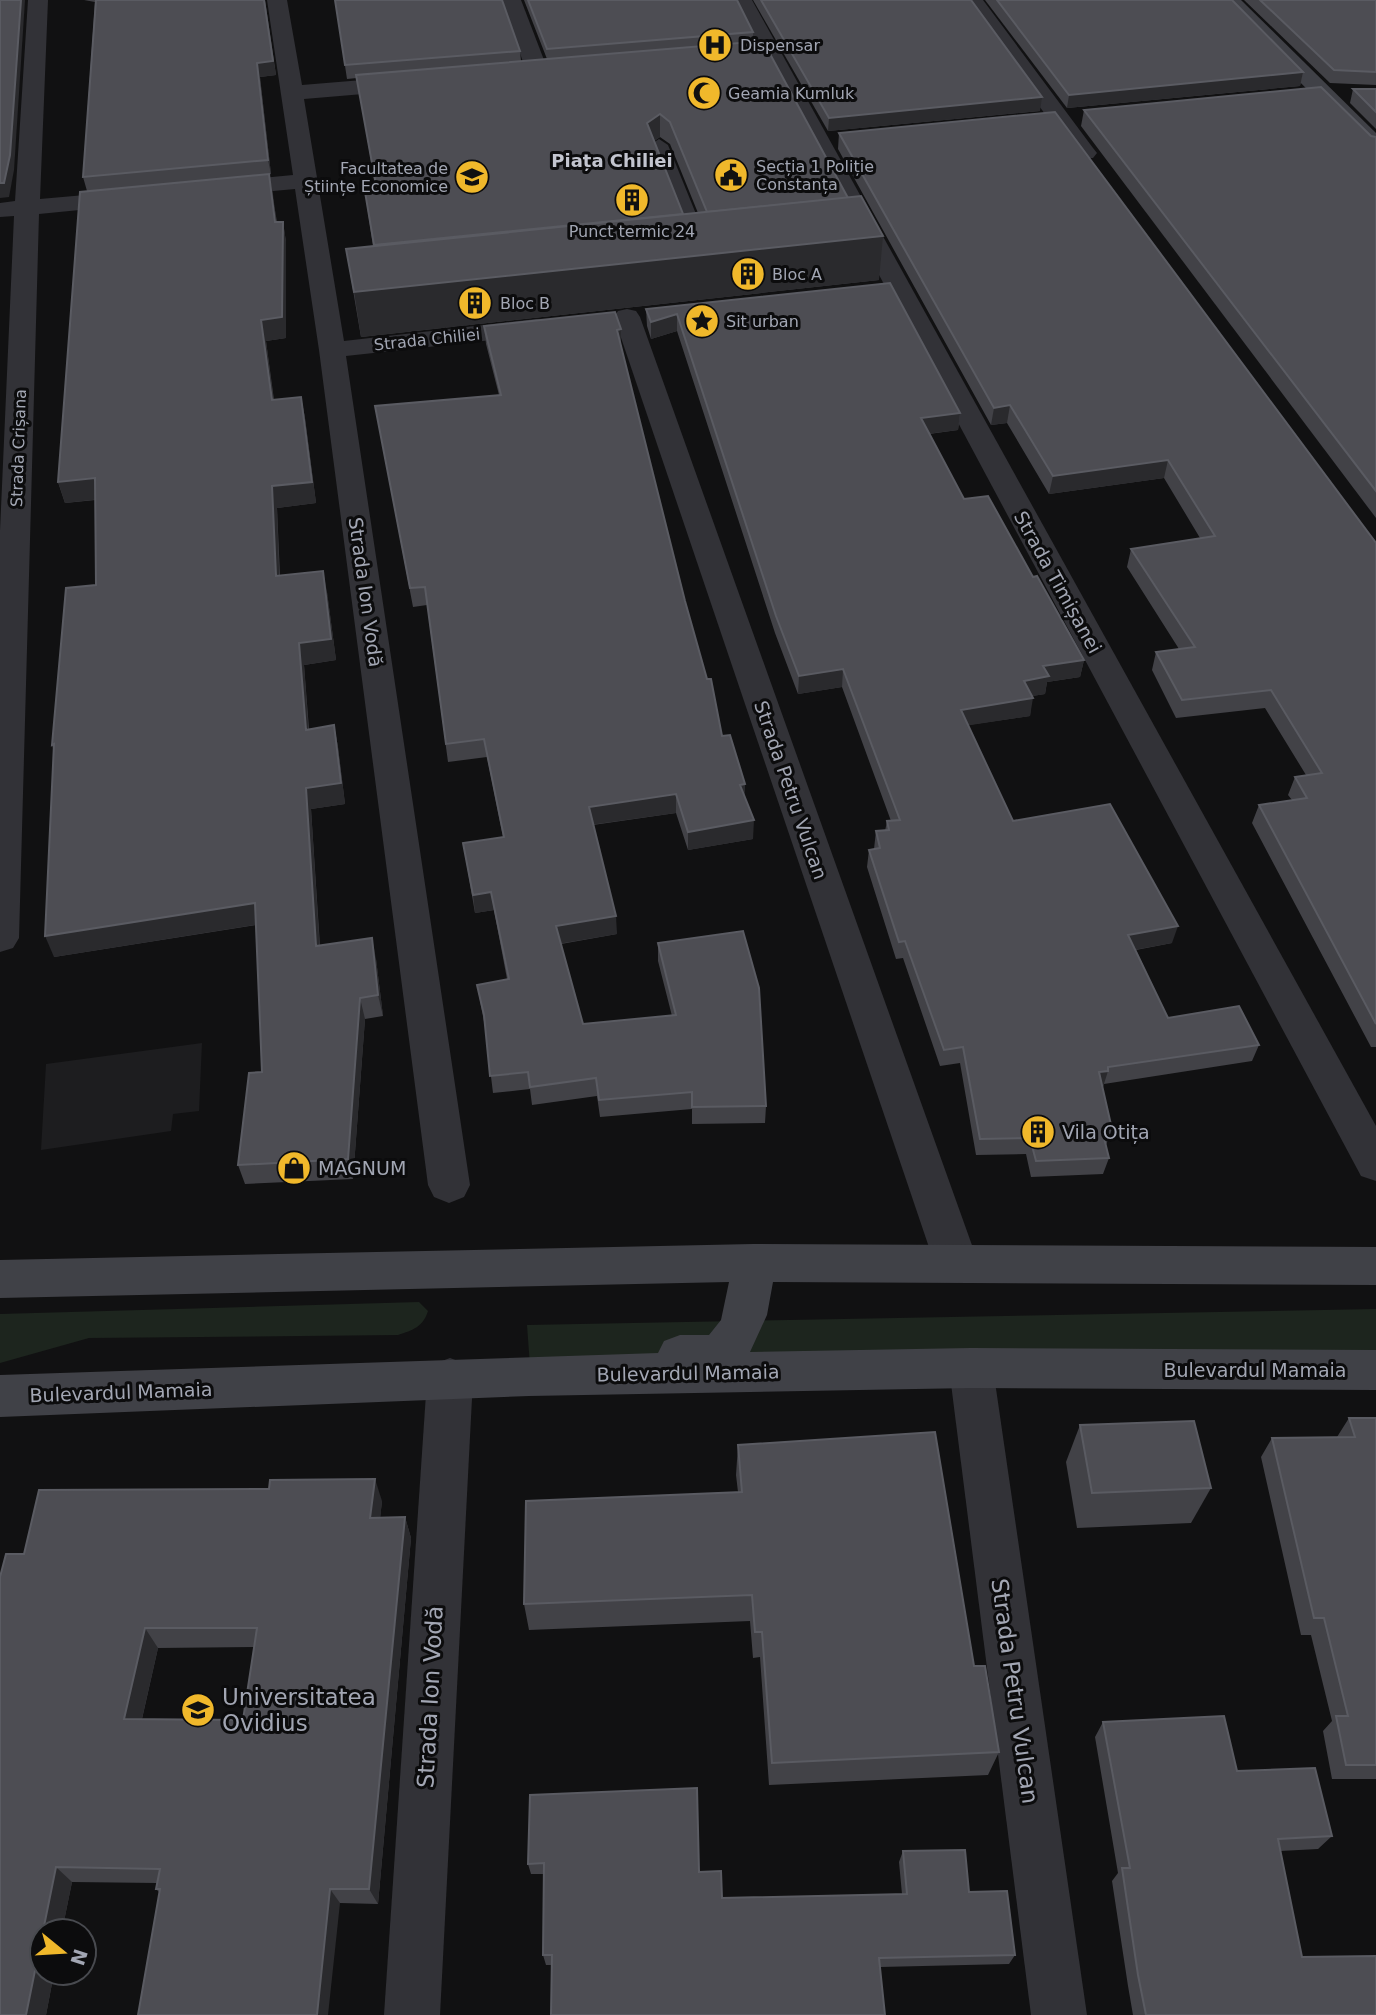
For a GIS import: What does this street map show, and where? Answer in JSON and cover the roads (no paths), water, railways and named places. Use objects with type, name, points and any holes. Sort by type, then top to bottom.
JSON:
[{"type":"main road","points":[[1229,0],[1376,146]]},
{"type":"main road","points":[[1322,93],[1349,94]]},
{"type":"main road","points":[[529,1376],[578,1353],[713,1355],[732,1343],[739,1328],[750,1296],[753,1263]]},
{"type":"main road","points":[[0,1279],[753,1263],[1376,1266]]},
{"type":"main road","name":"Bulevardul Mamaia","points":[[0,1396],[529,1376],[971,1368],[1376,1370]]},
{"type":"street","name":"Strada Crișana","points":[[0,938],[14,208],[38,0]]},
{"type":"street","name":"Strada Ion Vodă","points":[[277,0],[306,181],[336,283],[332,350],[449,1185]]},
{"type":"street","points":[[511,0],[538,73]]},
{"type":"street","name":"Strada Timișanei","points":[[742,0],[757,55],[832,141],[852,230],[884,289],[1376,1164]]},
{"type":"street","points":[[972,0],[1102,175]]},
{"type":"street","points":[[511,75],[566,70]]},
{"type":"street","points":[[291,93],[428,82]]},
{"type":"street","points":[[1295,96],[1322,93]]},
{"type":"street","points":[[1034,122],[1088,117]]},
{"type":"street","points":[[194,192],[306,181]]},
{"type":"street","points":[[14,208],[153,195]]},
{"type":"street","points":[[671,249],[727,243]]},
{"type":"street","name":"Strada Petru Vulcan","points":[[627,317],[956,1262]]},
{"type":"street","name":"Strada Chiliei","points":[[332,350],[560,324]]},
{"type":"street","name":"Strada Petru Vulcan","points":[[971,1368],[1059,2015]]},
{"type":"street","name":"Strada Ion Vodă","points":[[412,2015],[450,1379]]},
{"type":"lane","points":[[659,145],[699,246]]},
{"type":"place","name":"Dispensar","points":[[715,45]]},
{"type":"place","name":"Geamia Kumluk","points":[[704,93]]},
{"type":"place","name":"Secția 1 Poliție Constanța","points":[[731,175]]},
{"type":"place","name":"Facultatea de Științe Economice","points":[[472,177]]},
{"type":"place","name":"Punct termic 24","points":[[632,200]]},
{"type":"place","name":"Bloc A","points":[[748,274]]},
{"type":"place","name":"Bloc B","points":[[475,303]]},
{"type":"place","name":"Sit urban","points":[[702,321]]},
{"type":"place","name":"Vila Otița","points":[[1038,1132]]},
{"type":"place","name":"MAGNUM","points":[[294,1168]]},
{"type":"place","name":"Universitatea Ovidius","points":[[198,1710]]},
{"type":"district","name":"Piața Chiliei","points":[[612,161]]}]
